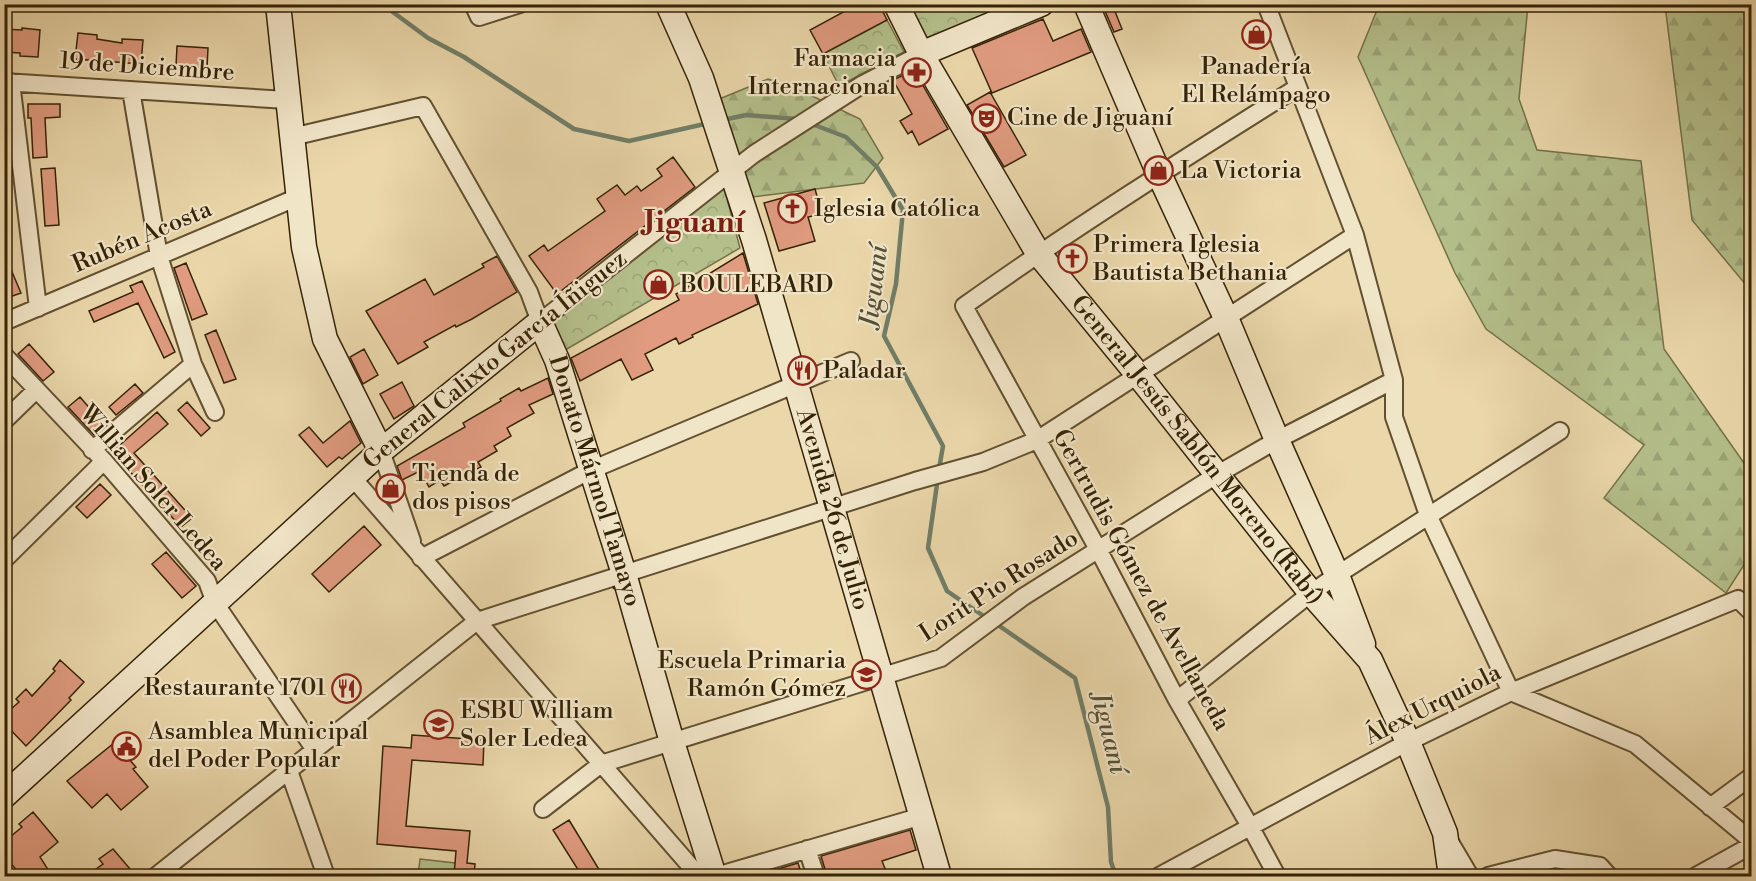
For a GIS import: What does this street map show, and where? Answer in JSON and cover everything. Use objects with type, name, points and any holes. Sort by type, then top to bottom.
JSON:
[{"type":"street","points":[[278,4],[304,247],[325,339],[381,451],[418,554]]},
{"type":"street","points":[[476,11],[520,4]]},
{"type":"street","name":"Avenida 26 de Julio","points":[[668,4],[701,78],[754,240],[939,876]]},
{"type":"street","name":"General Jesús Sablón Moreno (Rabí)","points":[[896,4],[921,54],[1038,253],[1311,592],[1370,660],[1408,742],[1445,833],[1451,876]]},
{"type":"street","name":"General Calixto García Íñiguez","points":[[4,796],[381,451],[731,171],[863,84],[921,54],[1041,4]]},
{"type":"street","points":[[1086,4],[1159,174],[1226,318],[1337,575],[1370,660]]},
{"type":"street","points":[[1266,4],[1355,235],[1394,380],[1394,417],[1428,515],[1511,692],[1635,744],[1752,843],[1696,876]]},
{"type":"street","points":[[8,82],[38,308]]},
{"type":"street","name":"19 de Diciembre","points":[[8,82],[287,100]]},
{"type":"street","points":[[1038,253],[1298,87]]},
{"type":"street","points":[[131,90],[159,256],[193,364],[215,412]]},
{"type":"street","name":"Donato Mármol Tamayo","points":[[292,137],[423,106],[529,292],[557,360],[624,574],[672,742],[715,876]]},
{"type":"street","name":"Rubén Acosta","points":[[4,322],[298,197]]},
{"type":"street","points":[[156,876],[477,621],[915,481],[983,462],[1037,440],[1355,235]]},
{"type":"street","name":"Gertrudis Gómez de Avellaneda","points":[[1038,253],[964,306],[1099,551],[1177,700],[1276,876]]},
{"type":"street","name":"Willian Soler Ledea","points":[[4,355],[98,456],[207,581],[215,603],[315,750]]},
{"type":"street","points":[[418,554],[591,470],[851,361]]},
{"type":"street","points":[[4,560],[98,456],[193,364]]},
{"type":"street","name":"Lorit Pio Rosado","points":[[543,809],[602,764],[941,658],[1023,597],[1218,474],[1277,440],[1394,380]]},
{"type":"street","points":[[4,421],[36,390]]},
{"type":"street","points":[[1177,700],[1311,592],[1560,431]]},
{"type":"street","points":[[352,477],[699,876]]},
{"type":"street","name":"Álex Urquiola","points":[[1160,876],[1408,742],[1511,692],[1738,599],[1752,613]]},
{"type":"street","points":[[289,771],[326,876]]},
{"type":"street","points":[[1710,807],[1752,776]]},
{"type":"street","points":[[715,876],[922,816]]},
{"type":"street","points":[[1445,833],[1470,876]]},
{"type":"street","points":[[807,849],[816,876]]},
{"type":"street","points":[[1555,859],[1561,876]]},
{"type":"street","points":[[1488,876],[1555,859],[1604,871]]},
{"type":"green space","points":[[904,5],[1018,5],[923,43]]},
{"type":"green space","points":[[1379,5],[1528,5],[1519,99],[1537,150],[1641,161],[1664,349],[1751,473],[1751,554],[1726,593],[1604,498],[1644,445],[1486,329],[1455,273],[1358,57]]},
{"type":"green space","points":[[1665,5],[1751,5],[1751,291],[1692,220]]},
{"type":"green space","points":[[887,20],[904,52],[839,86],[823,54]]},
{"type":"green space","points":[[768,79],[806,93],[860,119],[883,158],[864,183],[753,197],[717,100]]},
{"type":"green space","points":[[722,180],[740,248],[560,353],[551,321]]},
{"type":"green space","points":[[420,859],[455,863],[454,876],[418,876]]},
{"type":"building","points":[[858,4],[879,4],[887,20],[823,54],[810,30]]},
{"type":"building","points":[[1102,4],[1112,4],[1122,29],[1114,32]]},
{"type":"building","points":[[1043,19],[1053,41],[1081,29],[1091,52],[992,93],[972,48]]},
{"type":"building","points":[[22,28],[40,30],[38,57],[4,52],[4,29],[22,30]]},
{"type":"building","points":[[78,33],[97,35],[97,39],[122,43],[122,39],[143,40],[141,64],[75,59]]},
{"type":"building","points":[[177,46],[208,48],[207,68],[176,66]]},
{"type":"building","points":[[914,70],[948,129],[919,145],[912,131],[908,134],[900,121],[912,114],[893,80]]},
{"type":"building","points":[[990,92],[1026,155],[1004,167],[967,105]]},
{"type":"building","points":[[28,104],[60,104],[60,117],[45,118],[47,157],[33,158]]},
{"type":"building","points":[[673,157],[695,187],[557,294],[529,256],[544,245],[548,251],[605,211],[597,199],[617,185],[625,195],[637,186],[641,191],[662,176],[657,169]]},
{"type":"building","points":[[55,168],[59,225],[45,226],[41,169]]},
{"type":"building","points":[[815,189],[822,214],[808,217],[815,241],[779,251],[764,203]]},
{"type":"building","points":[[4,253],[21,293],[4,299]]},
{"type":"building","points":[[743,253],[758,304],[692,335],[693,337],[679,344],[676,338],[645,354],[653,370],[632,380],[621,359],[580,381],[571,358],[679,300],[676,294]]},
{"type":"building","points":[[497,256],[517,292],[472,319],[456,327],[455,325],[424,342],[428,347],[398,364],[366,311],[425,279],[434,295],[484,267],[482,264]]},
{"type":"building","points":[[186,263],[207,314],[192,320],[174,268]]},
{"type":"building","points":[[142,281],[175,352],[164,358],[138,303],[94,322],[89,311],[133,292],[130,286]]},
{"type":"building","points":[[216,330],[236,379],[224,383],[205,335]]},
{"type":"building","points":[[29,344],[54,372],[43,381],[18,354]]},
{"type":"building","points":[[364,349],[378,375],[363,384],[350,357]]},
{"type":"building","points":[[548,378],[553,394],[529,405],[534,413],[507,428],[511,436],[494,446],[497,451],[478,462],[481,467],[444,486],[440,480],[429,487],[420,471],[402,480],[397,466],[465,427],[463,423],[501,401],[500,399],[519,388],[521,391]]},
{"type":"building","points":[[402,382],[414,406],[394,419],[380,394]]},
{"type":"building","points":[[135,384],[143,393],[116,415],[109,407]]},
{"type":"building","points":[[80,397],[104,425],[94,435],[68,407]]},
{"type":"building","points":[[187,402],[210,428],[201,436],[178,410]]},
{"type":"building","points":[[157,412],[168,424],[134,453],[192,518],[181,527],[112,452]]},
{"type":"building","points":[[350,421],[361,443],[342,459],[339,457],[327,467],[299,435],[309,427],[323,443]]},
{"type":"building","points":[[100,484],[111,495],[87,518],[76,507]]},
{"type":"building","points":[[364,526],[381,545],[329,592],[312,574]]},
{"type":"building","points":[[166,552],[196,586],[182,598],[152,564]]},
{"type":"building","points":[[60,660],[84,682],[69,698],[71,700],[26,746],[4,723],[4,715],[19,702],[16,699],[26,689],[32,696],[55,671],[53,669]]},
{"type":"building","points":[[412,735],[484,740],[483,765],[412,760],[406,826],[470,831],[467,863],[475,864],[474,876],[454,876],[456,851],[377,844],[383,746],[411,748]]},
{"type":"building","points":[[114,743],[136,767],[133,769],[148,787],[121,810],[107,794],[92,808],[67,781]]},
{"type":"building","points":[[33,812],[58,842],[40,857],[52,876],[22,876],[4,856],[4,842],[22,827],[19,824]]},
{"type":"building","points":[[569,820],[603,876],[582,876],[553,830]]},
{"type":"building","points":[[910,830],[916,850],[882,861],[888,876],[827,876],[821,856]]},
{"type":"building","points":[[113,849],[136,876],[86,876],[103,864],[99,859]]},
{"type":"building","points":[[798,863],[802,876],[781,876],[778,869]]},
{"type":"waterway","name":"Jiguaní","points":[[382,4],[428,38],[464,57],[574,129],[629,141],[709,123]]},
{"type":"waterway","name":"Jiguaní","points":[[723,120],[746,115],[798,119]]},
{"type":"waterway","name":"Jiguaní","points":[[812,124],[846,137],[877,167],[903,210],[896,284],[884,336],[943,446],[939,469]]},
{"type":"waterway","name":"Jiguaní","points":[[938,477],[928,548],[947,591],[988,619]]},
{"type":"waterway","name":"Jiguaní","points":[[995,623],[1075,678],[1108,807],[1111,862],[1116,876]]},
{"type":"place","name":"Panadería El Relámpago","points":[[1256,34]]},
{"type":"place","name":"Farmacia Internacional","points":[[917,73]]},
{"type":"place","name":"Cine de Jiguaní","points":[[986,118]]},
{"type":"place","name":"La Victoria","points":[[1159,171]]},
{"type":"place","name":"Iglesia Católica","points":[[793,209]]},
{"type":"place","name":"Primera Iglesia Bautista Bethania","points":[[1072,259]]},
{"type":"place","name":"BOULEBARD","points":[[659,285]]},
{"type":"place","name":"Paladar","points":[[802,371]]},
{"type":"place","name":"Tienda de dos pisos","points":[[391,488]]},
{"type":"place","name":"Escuela Primaria Ramón Gómez","points":[[867,675]]},
{"type":"place","name":"Restaurante 1701","points":[[347,688]]},
{"type":"place","name":"ESBU William Soler Ledea","points":[[439,725]]},
{"type":"place","name":"Asamblea Municipal del Poder Popular","points":[[127,746]]},
{"type":"district","name":"Jiguaní","points":[[694,223]]}]
